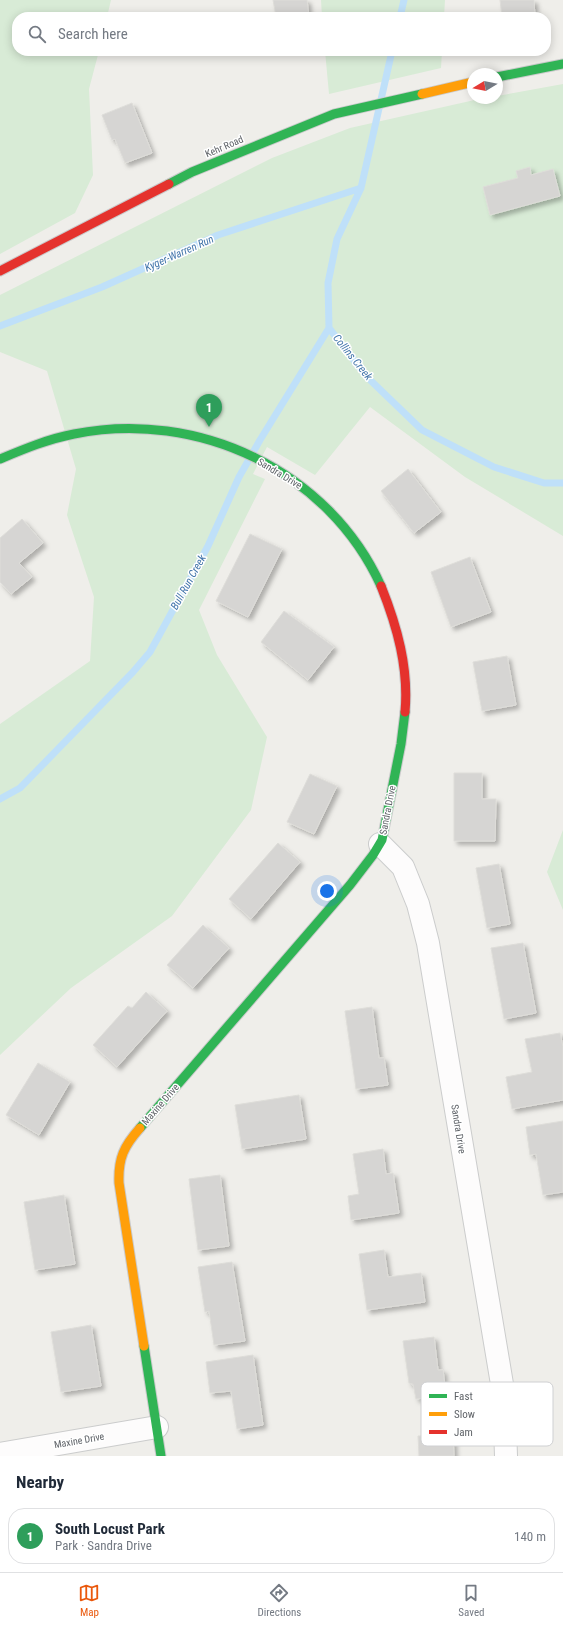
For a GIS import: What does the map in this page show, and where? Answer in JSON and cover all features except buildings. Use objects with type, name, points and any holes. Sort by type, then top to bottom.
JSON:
[{"type":"street","points":[[503,76],[563,64]]},
{"type":"street","name":"Kehr Road","points":[[0,271],[192,172],[334,114],[467,83]]},
{"type":"street","name":"Sandra Drive","points":[[0,459],[18,450],[48,439],[108,429],[165,430],[192,435],[235,447],[302,485],[350,532],[366,556],[378,580],[395,628],[403,658],[406,687],[404,722],[399,755],[388,799],[380,844],[403,867],[418,904],[428,943],[502,1382]]},
{"type":"street","name":"Maxine Drive","points":[[161,1456],[120,1197],[117,1175],[120,1158],[126,1144],[350,885],[380,844]]},
{"type":"street","name":"Maxine Drive","points":[[0,1454],[157,1427]]},
{"type":"street","name":"Sandra Drive","points":[[506,1446],[506,1456]]},
{"type":"green space","points":[[0,0],[111,0],[108,12],[12,12],[12,56],[98,56],[89,89],[93,175],[75,213],[0,254]]},
{"type":"green space","points":[[321,0],[445,0],[444,12],[322,12]]},
{"type":"green space","points":[[325,56],[442,56],[441,68],[329,94]]},
{"type":"green space","points":[[563,84],[563,536],[465,477],[370,407],[315,475],[267,447],[253,474],[265,479],[199,610],[217,655],[267,737],[251,810],[172,916],[71,988],[0,1055],[0,724],[90,661],[94,597],[67,515],[76,469],[47,371],[0,352],[0,295],[272,158],[350,128],[467,102],[467,104],[503,104],[503,95]]},
{"type":"green space","points":[[563,830],[563,910],[547,872]]},
{"type":"waterway","name":"Collins Creek","points":[[401,12],[404,0]]},
{"type":"waterway","name":"Bull Run Creek","points":[[391,56],[361,188],[337,239],[328,283],[329,328],[367,377],[422,430],[494,467],[544,483],[563,483]]},
{"type":"waterway","name":"Kyger-Warren Run","points":[[0,326],[102,287],[218,235],[361,188]]},
{"type":"waterway","name":"Bull Run Creek","points":[[0,799],[20,788],[133,672],[150,652],[208,546],[239,477],[329,328]]},
{"type":"traffic: fast","points":[[503,76],[563,64]]},
{"type":"traffic: fast","points":[[169,184],[192,172],[334,114],[422,94]]},
{"type":"traffic: fast","points":[[0,459],[64,436],[121,429],[167,431],[212,441],[254,458],[294,481],[329,510],[358,545],[381,586]]},
{"type":"traffic: fast","points":[[140,1128],[350,885],[373,855],[382,840],[401,744],[405,712]]},
{"type":"traffic: fast","points":[[144,1346],[161,1456]]},
{"type":"traffic: slow","points":[[422,94],[467,83]]},
{"type":"traffic: slow","points":[[140,1128],[123,1153],[120,1166],[119,1183],[144,1346]]},
{"type":"traffic: jam","points":[[0,271],[169,184]]},
{"type":"traffic: jam","points":[[381,586],[397,632],[403,663],[406,696],[405,712]]},
{"type":"place","name":"South Locust Park","points":[[209,427]]}]
